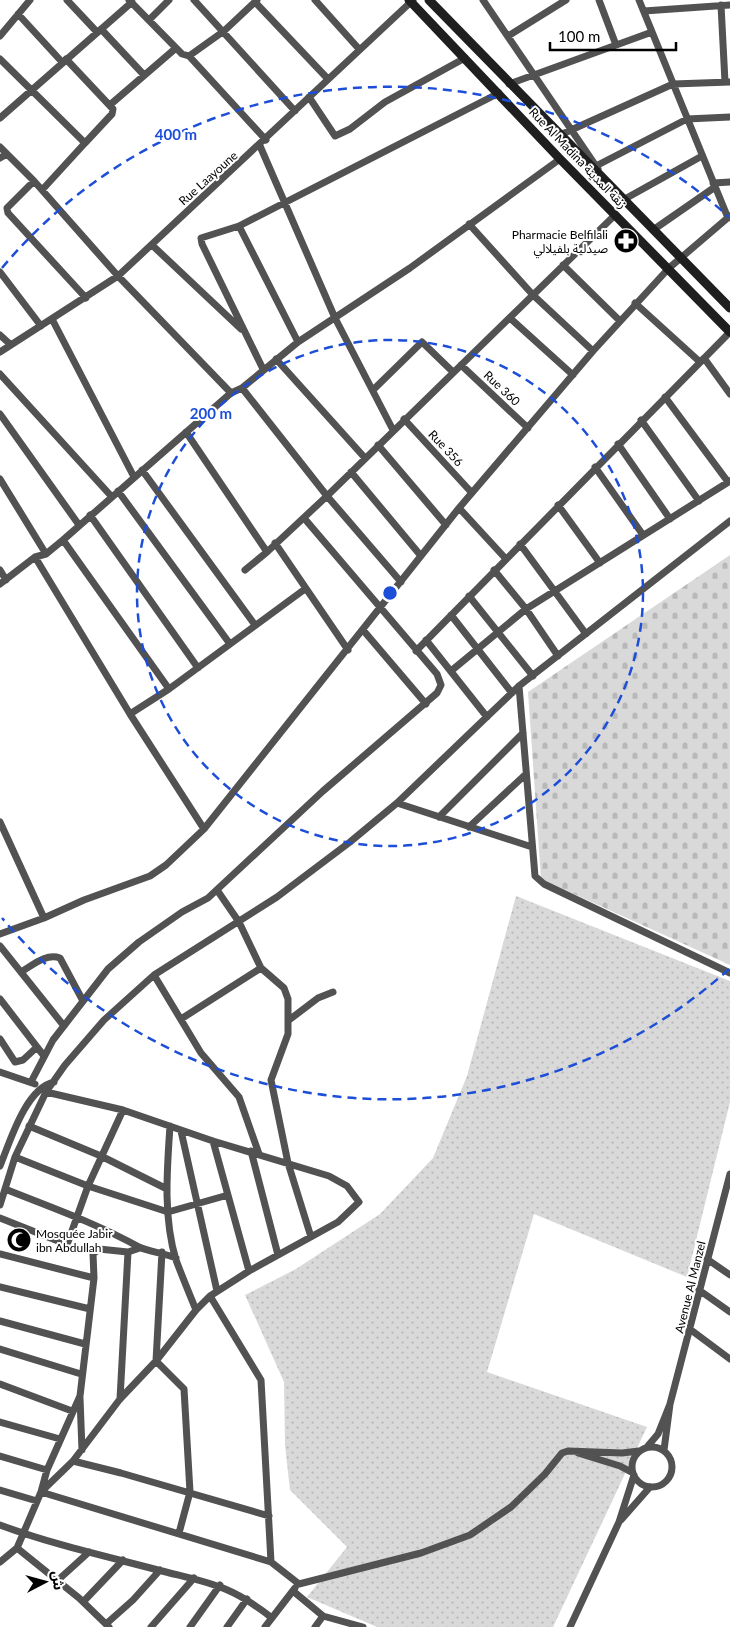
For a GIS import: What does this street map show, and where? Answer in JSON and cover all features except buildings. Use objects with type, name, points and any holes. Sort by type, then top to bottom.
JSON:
[{"type":"main road","name":"Rue Al Madina زنقة المدينة","points":[[429,0],[730,308]]},
{"type":"main road","name":"Rue Al Madina زنقة المدينة","points":[[411,1],[560,160],[669,268],[730,332]]},
{"type":"street","points":[[0,36],[30,0]]},
{"type":"street","points":[[67,0],[144,75]]},
{"type":"street","points":[[149,20],[169,0]]},
{"type":"street","points":[[315,0],[359,49]]},
{"type":"street","points":[[483,0],[535,74],[594,167],[687,119],[730,117]]},
{"type":"street","points":[[508,36],[566,0]]},
{"type":"street","points":[[599,0],[616,45]]},
{"type":"street","points":[[0,934],[150,876],[166,865],[204,828],[348,650],[459,508],[593,351],[635,303],[680,257],[729,217],[714,185],[639,0]]},
{"type":"street","points":[[670,0],[672,9]]},
{"type":"street","points":[[0,118],[99,31],[130,1],[176,48],[189,56],[266,140]]},
{"type":"street","points":[[198,1],[295,111]]},
{"type":"street","points":[[189,56],[224,31],[256,1],[327,78]]},
{"type":"street","name":"Rue Laayoune","points":[[0,352],[118,276],[260,146],[327,78],[411,1]]},
{"type":"street","points":[[560,135],[673,84],[728,82],[722,5]]},
{"type":"street","points":[[644,11],[730,5]]},
{"type":"street","points":[[18,14],[64,61],[111,104],[112,114],[42,190]]},
{"type":"street","points":[[509,84],[652,32]]},
{"type":"street","points":[[111,104],[176,48]]},
{"type":"street","points":[[308,97],[335,136],[350,129],[385,102],[465,58]]},
{"type":"street","points":[[0,59],[85,143]]},
{"type":"street","points":[[263,369],[200,240],[203,236],[239,226],[498,93]]},
{"type":"street","points":[[0,146],[3,156],[42,190],[118,276],[231,393]]},
{"type":"street","points":[[260,146],[335,318],[393,430]]},
{"type":"street","points":[[623,200],[702,156]]},
{"type":"street","points":[[0,570],[3,582],[35,557],[46,554],[231,393],[242,388],[298,342],[410,268],[560,160]]},
{"type":"street","points":[[34,182],[7,208],[8,213],[86,298]]},
{"type":"street","points":[[653,230],[714,185],[730,182]]},
{"type":"street","points":[[245,570],[327,496],[615,215]]},
{"type":"street","points":[[469,224],[533,295],[593,351]]},
{"type":"street","points":[[239,226],[298,342]]},
{"type":"street","points":[[152,245],[245,333]]},
{"type":"street","points":[[564,265],[620,321]]},
{"type":"street","points":[[0,272],[41,326]]},
{"type":"street","points":[[635,303],[702,360],[730,394]]},
{"type":"street","points":[[510,318],[573,375]]},
{"type":"street","points":[[52,319],[134,477]]},
{"type":"street","points":[[416,650],[730,332]]},
{"type":"street","points":[[0,335],[11,345]]},
{"type":"street","points":[[373,390],[422,342],[452,372]]},
{"type":"street","points":[[276,360],[365,458]]},
{"type":"street","name":"Rue 360","points":[[461,365],[528,428]]},
{"type":"street","points":[[0,374],[115,494],[230,644]]},
{"type":"street","points":[[242,388],[327,496],[401,582]]},
{"type":"street","points":[[450,671],[526,609],[729,482],[665,398]]},
{"type":"street","points":[[0,414],[79,525]]},
{"type":"street","name":"Rue 356","points":[[404,419],[472,493]]},
{"type":"street","points":[[641,420],[699,501]]},
{"type":"street","points":[[186,432],[267,552]]},
{"type":"street","points":[[618,444],[670,519]]},
{"type":"street","points":[[378,445],[446,525]]},
{"type":"street","points":[[595,467],[643,536]]},
{"type":"street","points":[[142,470],[255,625]]},
{"type":"street","points":[[352,472],[421,556]]},
{"type":"street","points":[[0,479],[46,554]]},
{"type":"street","points":[[558,505],[600,563]]},
{"type":"street","points":[[459,508],[506,558]]},
{"type":"street","points":[[90,515],[198,668]]},
{"type":"street","points":[[31,1082],[44,1056],[64,1026],[108,969],[139,942],[217,890],[323,791],[437,693],[440,680],[304,518]]},
{"type":"street","points":[[0,1166],[24,1109],[54,1082],[104,1020],[154,975],[277,897],[397,803],[519,686],[730,521]]},
{"type":"street","points":[[63,540],[169,689]]},
{"type":"street","points":[[276,544],[348,650]]},
{"type":"street","points":[[520,544],[586,634]]},
{"type":"street","points":[[35,557],[130,714],[204,828]]},
{"type":"street","points":[[494,570],[526,609],[558,656]]},
{"type":"street","points":[[130,714],[169,689],[305,589]]},
{"type":"street","points":[[469,596],[533,676]]},
{"type":"street","points":[[451,615],[512,693]]},
{"type":"street","points":[[363,630],[426,704]]},
{"type":"street","points":[[426,640],[487,717]]},
{"type":"street","points":[[519,686],[535,876],[539,881],[730,974]]},
{"type":"street","points":[[439,817],[523,733]]},
{"type":"street","points":[[469,827],[526,774]]},
{"type":"street","points":[[397,803],[532,848]]},
{"type":"street","points":[[0,822],[44,918]]},
{"type":"street","points":[[217,890],[239,922],[261,968],[284,988],[288,998],[289,1020],[286,1043],[271,1080],[288,1163],[311,1237]]},
{"type":"street","points":[[0,946],[64,1026]]},
{"type":"street","points":[[21,972],[43,959],[52,956],[60,958],[83,1000]]},
{"type":"street","points":[[181,1019],[261,968]]},
{"type":"street","points":[[154,975],[201,1053],[239,1097],[255,1152],[278,1255]]},
{"type":"street","points":[[289,1020],[318,998],[334,992]]},
{"type":"street","points":[[0,999],[44,1056]]},
{"type":"street","points":[[0,1039],[13,1060]]},
{"type":"street","points":[[13,1060],[23,1060],[38,1047]]},
{"type":"street","points":[[13,1060],[4,1073],[31,1082],[44,1090],[122,1110],[181,1131],[329,1176],[347,1186],[359,1202],[338,1222],[249,1271],[210,1296],[196,1310],[156,1360],[120,1398],[73,1461],[41,1492]]},
{"type":"street","points":[[0,1205],[15,1157],[44,1090]]},
{"type":"street","points":[[0,1218],[63,1243],[68,1242],[100,1156],[122,1110]]},
{"type":"street","points":[[29,1126],[100,1156],[167,1189]]},
{"type":"street","points":[[170,1126],[167,1189],[168,1212],[176,1258],[196,1310]]},
{"type":"street","points":[[181,1131],[217,1292]]},
{"type":"street","points":[[213,1141],[249,1271]]},
{"type":"street","points":[[15,1157],[88,1186],[168,1212],[228,1195]]},
{"type":"street","name":"Avenue Al Manzel","points":[[646,1447],[658,1434],[670,1404],[691,1330],[707,1259],[727,1200],[730,1174]]},
{"type":"street","points":[[5,1189],[131,1240],[140,1248]]},
{"type":"street","points":[[82,1450],[81,1374],[94,1278],[93,1254],[99,1249],[128,1252],[140,1248],[162,1252],[176,1258]]},
{"type":"street","points":[[120,1398],[128,1252]]},
{"type":"street","points":[[162,1252],[156,1360],[184,1389],[190,1492],[179,1533]]},
{"type":"street","points":[[0,1254],[94,1278]]},
{"type":"street","points":[[707,1259],[730,1275]]},
{"type":"street","points":[[0,1287],[90,1309]]},
{"type":"street","points":[[699,1290],[730,1312]]},
{"type":"street","points":[[210,1296],[261,1380],[271,1562]]},
{"type":"street","points":[[0,1321],[85,1344]]},
{"type":"street","points":[[691,1330],[730,1359]]},
{"type":"street","points":[[0,1349],[81,1374]]},
{"type":"street","points":[[0,1384],[72,1411]]},
{"type":"street","points":[[0,1562],[17,1548],[41,1492],[47,1470],[80,1396]]},
{"type":"street","name":"Avenue Al Manzel","points":[[664,1450],[670,1404]]},
{"type":"street","points":[[0,1422],[60,1439]]},
{"type":"street","points":[[265,1627],[299,1584],[420,1553],[470,1535],[511,1507],[562,1453],[568,1451],[622,1453],[639,1451],[646,1447],[658,1447],[664,1450],[671,1461],[671,1474],[662,1484],[650,1487],[619,1522]]},
{"type":"street","points":[[568,1451],[612,1463],[633,1474],[640,1483],[650,1487]]},
{"type":"street","points":[[570,1627],[619,1522],[633,1474],[632,1461],[639,1451]]},
{"type":"street","points":[[0,1456],[47,1470]]},
{"type":"street","points":[[73,1461],[190,1492],[269,1516]]},
{"type":"street","points":[[0,1490],[37,1501]]},
{"type":"street","points":[[41,1492],[271,1562],[299,1584]]},
{"type":"street","points":[[0,1525],[23,1534],[220,1585],[247,1599],[272,1618]]},
{"type":"street","points":[[17,1548],[83,1602],[107,1625],[160,1570]]},
{"type":"street","points":[[57,1581],[89,1552]]},
{"type":"street","points":[[83,1602],[123,1560]]},
{"type":"street","points":[[151,1627],[194,1578]]},
{"type":"street","points":[[190,1627],[220,1585]]},
{"type":"street","points":[[293,1591],[323,1616],[363,1627]]},
{"type":"street","points":[[227,1627],[247,1599]]},
{"type":"street","points":[[316,1627],[323,1616]]},
{"type":"green space","points":[[730,555],[730,965],[541,879],[528,692]]},
{"type":"green space","points":[[516,896],[730,981],[730,1102],[687,1277],[534,1214],[487,1372],[647,1427],[553,1627],[377,1627],[307,1597],[347,1547],[290,1490],[285,1445],[284,1382],[245,1295],[296,1269],[380,1214],[433,1158],[467,1076]]},
{"type":"place","name":"Pharmacie Belfilali صيدلية بلفيلالي","points":[[626,241]]},
{"type":"place","name":"Mosquée Jabir ibn Abdullah","points":[[19,1240]]}]
